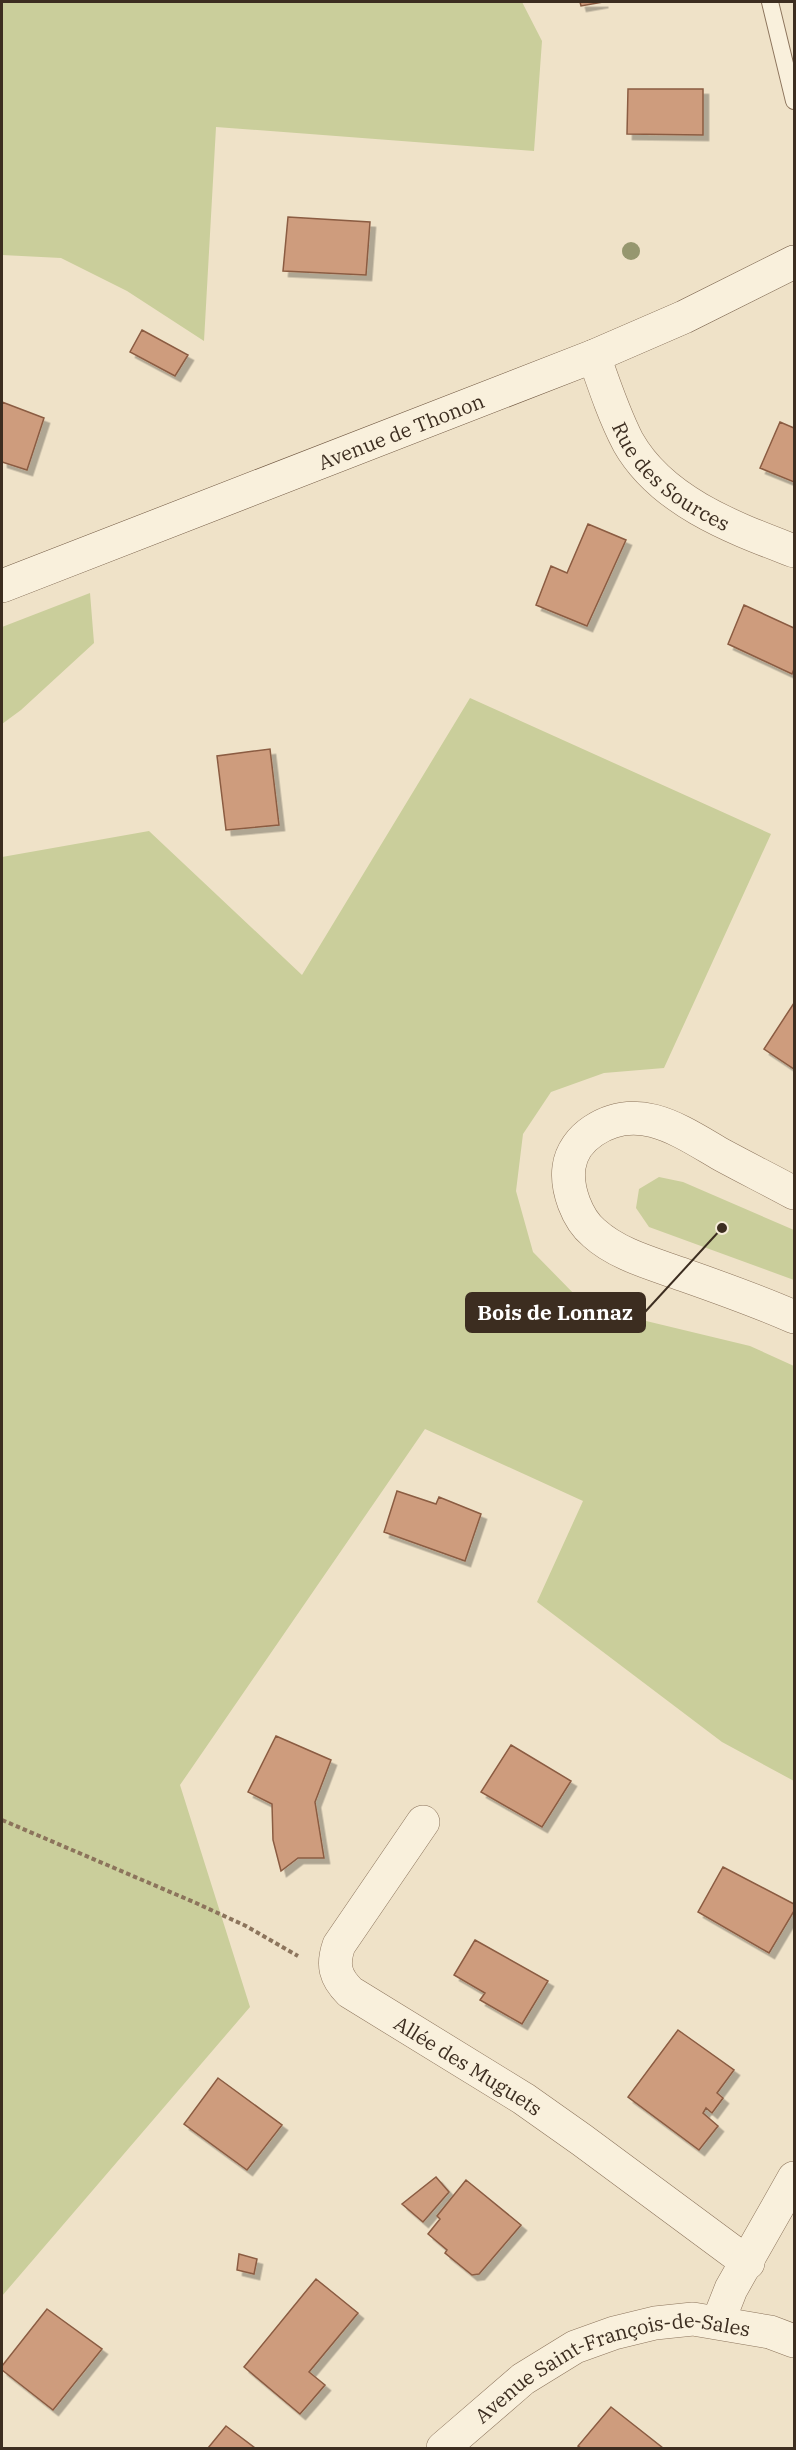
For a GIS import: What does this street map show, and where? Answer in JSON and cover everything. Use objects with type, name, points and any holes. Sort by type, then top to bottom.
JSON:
[{"type":"street","name":"Avenue de Thonon","points":[[2,586],[594,356],[684,316],[795,261]]},
{"type":"street","name":"Rue des Sources","points":[[594,356],[617,420],[629,443],[663,484],[722,522],[795,551]]},
{"type":"street","points":[[795,1193],[677,1128],[637,1116],[613,1121],[583,1137],[569,1167],[570,1188],[577,1211],[593,1233],[617,1249],[795,1317]]},
{"type":"street","points":[[340,1983],[335,1971],[335,1957],[339,1945],[423,1822]]},
{"type":"street","name":"Allée des Muguets","points":[[340,1983],[350,1992],[524,2099],[748,2263]]},
{"type":"street","points":[[718,2322],[731,2289],[795,2178]]},
{"type":"street","name":"Avenue Saint-François-de-Sales","points":[[443,2448],[523,2379],[575,2347],[655,2323],[693,2319],[770,2332],[795,2341]]},
{"type":"lane","points":[[770,2],[795,101]]},
{"type":"path","points":[[2,1820],[236,1921],[294,1953],[340,1983]]},
{"type":"green space","points":[[2,2],[522,2],[542,41],[534,151],[216,127],[204,341],[127,291],[61,258],[2,255]]},
{"type":"green space","points":[[90,593],[94,643],[21,710],[2,724],[2,627]]},
{"type":"green space","points":[[470,698],[771,834],[664,1068],[604,1073],[551,1092],[523,1134],[516,1191],[533,1252],[579,1299],[642,1320],[750,1346],[794,1366],[794,1781],[722,1742],[537,1602],[583,1501],[425,1429],[180,1785],[250,2007],[2,2296],[2,857],[149,831],[302,975]]},
{"type":"green space","points":[[659,1177],[683,1182],[794,1230],[794,1280],[649,1227],[636,1208],[639,1189]]},
{"type":"building","points":[[580,2],[603,2],[581,6]]},
{"type":"building","points":[[628,89],[703,89],[703,135],[627,134]]},
{"type":"building","points":[[288,217],[370,222],[366,275],[283,271]]},
{"type":"building","points":[[142,330],[188,355],[175,376],[130,352]]},
{"type":"building","points":[[2,402],[44,418],[27,470],[2,462]]},
{"type":"building","points":[[780,422],[794,428],[794,482],[760,468]]},
{"type":"building","points":[[588,524],[626,540],[587,626],[536,605],[551,566],[567,573]]},
{"type":"building","points":[[744,605],[794,628],[792,674],[728,644]]},
{"type":"building","points":[[270,749],[279,825],[226,830],[217,756]]},
{"type":"building","points":[[794,1003],[794,1069],[764,1049]]},
{"type":"building","points":[[397,1491],[436,1504],[439,1497],[481,1514],[465,1561],[384,1532]]},
{"type":"building","points":[[276,1736],[331,1760],[315,1802],[324,1858],[298,1858],[281,1871],[273,1840],[272,1804],[248,1792]]},
{"type":"building","points":[[511,1745],[571,1781],[542,1827],[481,1792]]},
{"type":"building","points":[[723,1867],[794,1904],[794,1911],[769,1953],[698,1912]]},
{"type":"building","points":[[475,1940],[548,1981],[522,2024],[480,2000],[485,1993],[454,1975]]},
{"type":"building","points":[[678,2030],[734,2070],[717,2093],[723,2098],[712,2113],[706,2108],[703,2113],[718,2126],[699,2150],[628,2097]]},
{"type":"building","points":[[218,2078],[282,2125],[247,2170],[184,2124]]},
{"type":"building","points":[[436,2177],[449,2192],[423,2222],[402,2204]]},
{"type":"building","points":[[466,2180],[521,2225],[479,2274],[472,2275],[445,2253],[447,2250],[428,2234],[440,2219],[437,2216]]},
{"type":"building","points":[[239,2254],[257,2259],[254,2274],[237,2270]]},
{"type":"building","points":[[316,2279],[358,2313],[309,2372],[325,2385],[300,2414],[244,2367]]},
{"type":"building","points":[[47,2309],[102,2349],[53,2410],[2,2370],[2,2366]]},
{"type":"building","points":[[611,2407],[663,2448],[581,2448],[578,2446]]},
{"type":"building","points":[[226,2426],[255,2448],[208,2448]]},
{"type":"place","name":"Bois de Lonnaz","points":[[722,1228]]}]
